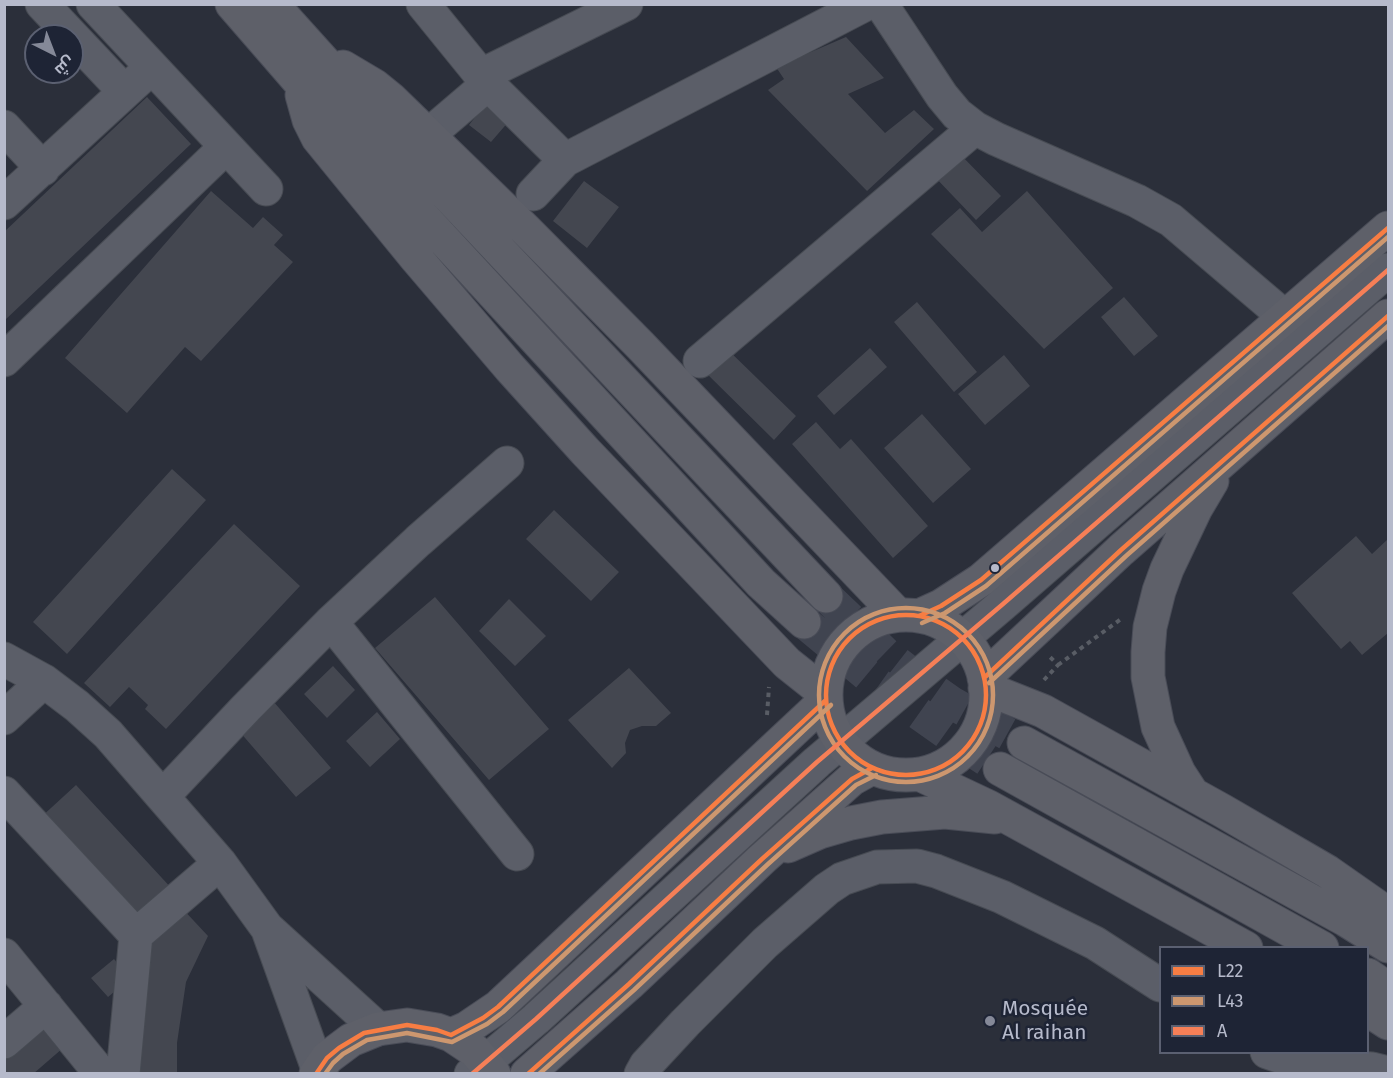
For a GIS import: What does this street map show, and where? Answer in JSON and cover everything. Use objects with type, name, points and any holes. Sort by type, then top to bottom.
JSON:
[{"type":"main road","points":[[232,4],[300,82],[761,583],[804,622]]},
{"type":"main road","points":[[272,4],[372,115],[826,596]]},
{"type":"main road","points":[[319,56],[357,74],[399,107],[640,345],[908,616],[950,628],[962,638],[979,663],[985,683],[985,705],[974,737],[950,761],[935,769],[919,774],[887,773],[860,761],[840,742],[833,729],[826,697],[828,678],[833,662],[852,635],[881,619],[908,616],[941,606],[981,580],[1389,228]]},
{"type":"main road","points":[[300,82],[306,111],[318,138],[416,258],[585,451],[787,663],[826,697]]},
{"type":"main road","points":[[985,683],[1030,635],[1121,550],[1389,316]]},
{"type":"main road","points":[[1193,794],[1167,751],[1156,719],[1148,677],[1150,627],[1159,591],[1180,538],[1233,450]]},
{"type":"main road","points":[[985,683],[1043,711],[1193,794],[1319,867],[1389,914]]},
{"type":"main road","points":[[451,1035],[467,1028],[498,1007],[826,697]]},
{"type":"main road","points":[[1024,743],[1346,920],[1389,946]]},
{"type":"main road","points":[[527,1074],[852,779],[872,768]]},
{"type":"main road","points":[[1000,769],[1318,946]]},
{"type":"main road","points":[[919,774],[960,792],[1242,946]]},
{"type":"main road","points":[[762,859],[820,832],[882,817],[945,812],[979,814],[1012,820]]},
{"type":"main road","points":[[1369,976],[1389,989]]},
{"type":"main road","points":[[1369,1011],[1389,1023]]},
{"type":"main road","points":[[317,1071],[339,1048],[364,1034],[378,1029],[407,1025],[451,1035],[475,1051],[484,1070]]},
{"type":"street","points":[[42,4],[125,92]]},
{"type":"street","points":[[93,4],[266,189]]},
{"type":"street","points":[[423,4],[484,80],[565,160]]},
{"type":"street","points":[[440,125],[484,80],[626,4]]},
{"type":"street","points":[[532,194],[565,160],[866,4]]},
{"type":"street","points":[[881,4],[942,96],[957,114],[975,128],[1137,201],[1171,220],[1285,317]]},
{"type":"street","points":[[4,203],[151,68]]},
{"type":"street","points":[[4,127],[43,169]]},
{"type":"street","points":[[700,361],[975,128]]},
{"type":"street","points":[[4,360],[226,147]]},
{"type":"street","points":[[484,1070],[536,1019],[840,742],[1389,270]]},
{"type":"street","points":[[163,796],[331,622],[507,463]]},
{"type":"street","points":[[331,622],[517,854]]},
{"type":"street","points":[[4,659],[44,681],[108,734],[220,863],[267,928],[378,1029]]},
{"type":"street","points":[[4,718],[44,681]]},
{"type":"street","points":[[4,793],[136,935]]},
{"type":"street","points":[[123,1074],[136,935],[220,863]]},
{"type":"street","points":[[641,1074],[646,1065],[684,1023],[765,943],[827,889],[842,879],[877,867],[917,866],[936,871],[1002,897],[1095,943],[1159,984]]},
{"type":"street","points":[[267,928],[317,1071]]},
{"type":"street","points":[[4,955],[101,1074]]},
{"type":"street","points":[[4,1042],[46,1006]]},
{"type":"street","points":[[1270,1054],[1318,1065],[1371,1069],[1389,1073]]},
{"type":"path","points":[[1023,702],[1058,665],[1122,618]]},
{"type":"path","points":[[1030,635],[1058,665]]},
{"type":"path","points":[[787,663],[769,682],[767,716],[787,734]]},
{"type":"building","points":[[846,37],[884,78],[848,94],[885,133],[914,110],[934,129],[867,191],[768,90],[784,79],[776,67]]},
{"type":"building","points":[[147,97],[191,144],[4,321],[4,232]]},
{"type":"building","points":[[487,102],[510,120],[491,142],[469,125]]},
{"type":"building","points":[[956,150],[1001,196],[976,220],[932,174]]},
{"type":"building","points":[[584,181],[619,207],[587,248],[553,221]]},
{"type":"building","points":[[211,191],[253,228],[263,217],[283,235],[274,245],[293,262],[201,361],[185,347],[127,413],[65,358]]},
{"type":"building","points":[[1027,191],[1113,288],[1044,349],[931,234],[960,208],[982,232]]},
{"type":"building","points":[[1124,297],[1158,336],[1134,356],[1101,317]]},
{"type":"building","points":[[917,302],[977,372],[954,392],[894,322]]},
{"type":"building","points":[[724,346],[796,416],[774,440],[702,369]]},
{"type":"building","points":[[870,348],[887,367],[834,415],[817,396]]},
{"type":"building","points":[[1004,355],[1030,386],[985,425],[958,394]]},
{"type":"building","points":[[922,414],[971,469],[933,503],[884,448]]},
{"type":"building","points":[[816,422],[840,449],[851,439],[928,526],[893,558],[792,444]]},
{"type":"building","points":[[172,469],[206,500],[67,654],[33,622]]},
{"type":"building","points":[[554,510],[619,572],[591,601],[526,539]]},
{"type":"building","points":[[234,524],[300,586],[166,729],[145,709],[148,705],[129,687],[110,707],[84,683]]},
{"type":"building","points":[[1356,536],[1372,554],[1388,539],[1388,633],[1362,655],[1350,641],[1341,649],[1292,593]]},
{"type":"building","points":[[435,597],[549,729],[489,780],[375,648]]},
{"type":"building","points":[[509,599],[546,636],[515,666],[479,631]]},
{"type":"building","points":[[333,666],[355,690],[327,718],[304,694]]},
{"type":"building","points":[[629,668],[671,713],[656,726],[642,726],[630,730],[625,743],[626,753],[612,768],[568,720]]},
{"type":"building","points":[[273,701],[331,768],[296,797],[239,731]]},
{"type":"building","points":[[377,712],[400,739],[370,767],[346,741]]},
{"type":"building","points":[[76,785],[174,891],[138,925],[39,819]]},
{"type":"building","points":[[180,906],[208,936],[186,982],[177,1043],[177,1074],[131,1074],[146,936]]},
{"type":"building","points":[[114,959],[131,978],[108,997],[91,978]]},
{"type":"building","points":[[42,1024],[63,1048],[33,1074],[4,1074],[4,1055]]},
{"type":"tunnel","points":[[826,596],[886,654],[918,679],[952,703],[1024,743]]},
{"type":"tunnel","points":[[804,622],[879,685],[1000,769]]},
{"type":"transit line","name":"L22","points":[[919,616],[941,606],[981,580],[1388,228]]},
{"type":"transit line","name":"L43","points":[[922,623],[945,613],[986,586],[1388,237]]},
{"type":"transit line","name":"A","points":[[472,1074],[536,1019],[817,762],[1388,270]]},
{"type":"transit line","name":"L22","points":[[984,678],[1121,550],[1388,316]]},
{"type":"transit line","name":"L43","points":[[989,683],[1126,556],[1388,326]]},
{"type":"transit line","name":"L43","points":[[906,608],[923,609],[939,614],[968,633],[987,662],[992,678],[993,695],[992,712],[987,728],[968,757],[939,776],[923,781],[906,782],[889,781],[873,776],[844,757],[825,728],[820,712],[819,695],[820,678],[825,662],[844,633],[873,614],[889,609],[906,608]]},
{"type":"transit line","name":"L22","points":[[906,615],[936,621],[962,639],[980,665],[986,695],[980,725],[962,751],[936,769],[906,775],[876,769],[850,751],[832,725],[826,695],[832,665],[850,639],[876,621],[906,615]]},
{"type":"transit line","name":"L22","points":[[316,1074],[327,1058],[364,1033],[407,1025],[451,1035],[483,1018],[498,1007],[826,700]]},
{"type":"transit line","name":"L43","points":[[325,1074],[343,1054],[367,1040],[407,1033],[452,1042],[487,1024],[503,1012],[831,705]]},
{"type":"transit line","name":"L22","points":[[528,1074],[629,984],[762,859],[852,779],[872,768]]},
{"type":"transit line","name":"L43","points":[[539,1074],[634,990],[856,785],[876,775]]},
{"type":"place","name":"Mosquée Al raihan","points":[[990,1021]]}]
